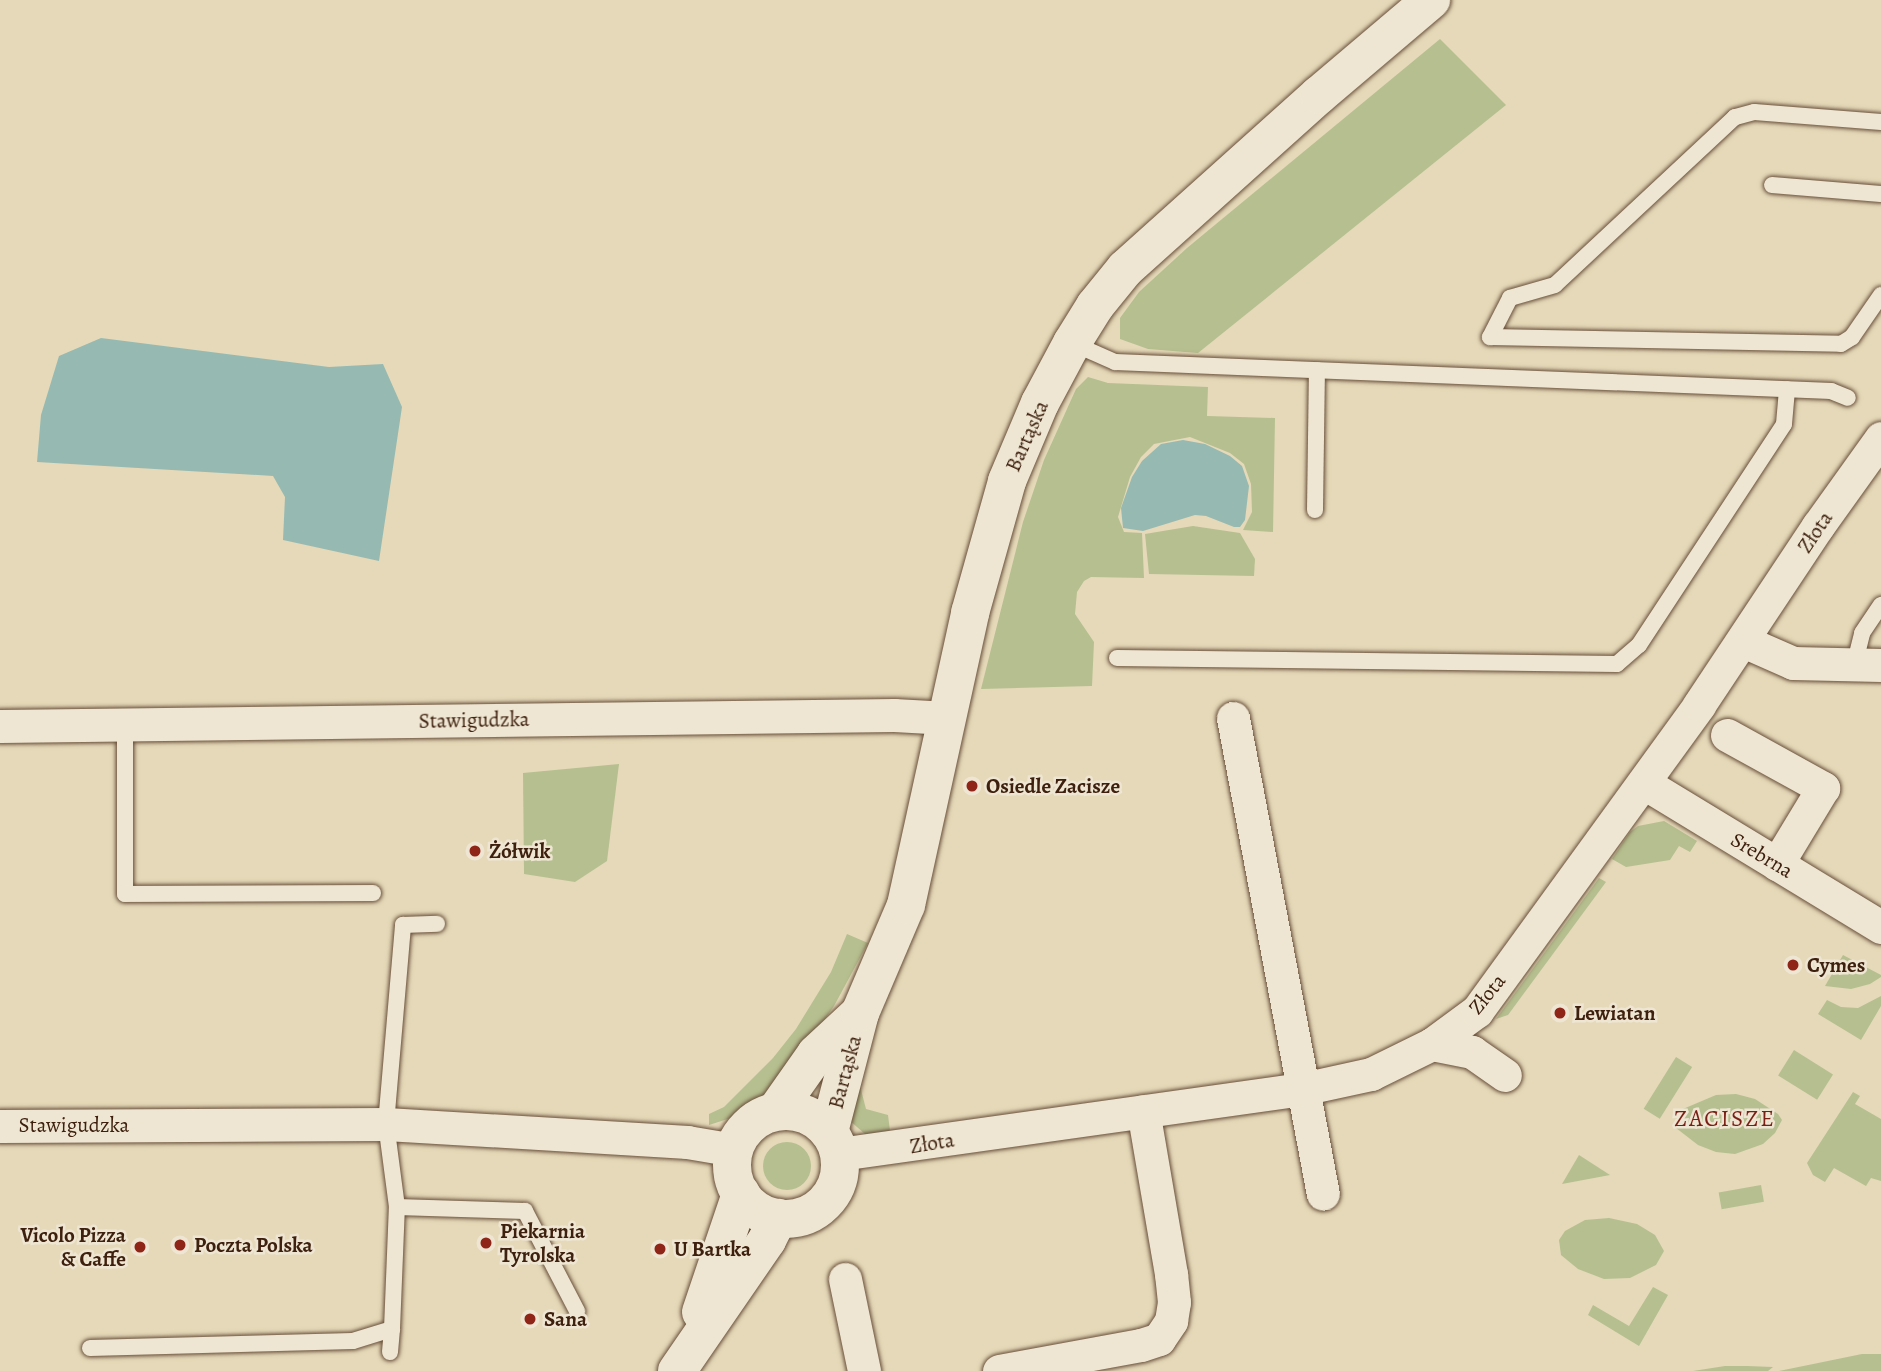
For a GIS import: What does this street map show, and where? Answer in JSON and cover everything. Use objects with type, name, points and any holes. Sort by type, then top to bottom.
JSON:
[{"type":"street","name":"Bartąska","points":[[778,1218],[812,1212],[829,1197],[839,1177],[834,1143],[860,1013],[906,905],[970,613],[1007,481],[1040,403],[1072,343],[1094,306],[1125,269],[1319,95],[1431,0]]},
{"type":"street","name":"Złota","points":[[834,1143],[1143,1111],[1302,1089],[1371,1074],[1432,1044],[1476,1011],[1644,783],[1743,641],[1818,526],[1881,438]]},
{"type":"street","points":[[1743,641],[1793,663],[1868,665]]},
{"type":"street","name":"Stawigudzka","points":[[0,726],[894,715],[948,718]]},
{"type":"street","points":[[1233,718],[1323,1194]]},
{"type":"street","points":[[1727,735],[1823,788],[1777,864]]},
{"type":"street","name":"Srebrna","points":[[1644,783],[1881,927]]},
{"type":"street","name":"Bartąska","points":[[776,1111],[816,1054],[860,1013]]},
{"type":"street","points":[[1432,1044],[1472,1052],[1506,1074]]},
{"type":"street","name":"Bartąska","points":[[734,1150],[738,1139],[754,1121],[776,1111],[805,1114],[834,1143]]},
{"type":"street","points":[[999,1371],[1141,1345],[1159,1339],[1171,1321],[1174,1302],[1171,1274],[1143,1111]]},
{"type":"street","name":"Stawigudzka","points":[[0,1126],[386,1124],[687,1142],[734,1150]]},
{"type":"street","points":[[679,1367],[767,1240],[778,1218],[757,1210],[741,1194],[734,1181],[734,1150]]},
{"type":"street","points":[[679,1367],[741,1194]]},
{"type":"street","points":[[845,1279],[864,1371]]},
{"type":"lane","points":[[1881,122],[1754,112],[1735,117],[1555,285],[1510,298],[1490,337],[1841,344],[1852,337],[1881,295]]},
{"type":"lane","points":[[1772,186],[1881,194]]},
{"type":"lane","points":[[1072,343],[1115,362],[1831,391],[1848,398]]},
{"type":"lane","points":[[1315,510],[1317,370]]},
{"type":"lane","points":[[1117,659],[1616,664],[1639,645],[1784,424],[1787,389]]},
{"type":"lane","points":[[1868,665],[1862,633],[1881,605]]},
{"type":"lane","points":[[125,725],[125,894],[373,893]]},
{"type":"lane","points":[[390,1352],[397,1207],[386,1124],[403,925],[437,924]]},
{"type":"lane","points":[[397,1207],[525,1212],[577,1311]]},
{"type":"lane","points":[[90,1348],[353,1341],[392,1329]]},
{"type":"green space","points":[[1440,39],[1506,105],[1198,353],[1148,349],[1120,339],[1120,318],[1139,292],[1187,248]]},
{"type":"green space","points":[[1088,377],[1108,383],[1208,387],[1207,416],[1275,418],[1273,532],[1243,530],[1252,512],[1251,484],[1244,464],[1230,453],[1190,437],[1154,444],[1141,457],[1130,477],[1118,517],[1124,532],[1142,533],[1144,578],[1091,577],[1084,581],[1077,592],[1075,614],[1094,642],[1092,686],[981,689],[1023,522],[1044,460],[1076,389]]},
{"type":"green space","points":[[1193,526],[1240,533],[1255,559],[1254,576],[1149,574],[1145,534]]},
{"type":"green space","points":[[619,764],[607,861],[575,882],[524,874],[523,773]]},
{"type":"green space","points":[[1664,821],[1697,841],[1690,852],[1679,846],[1670,860],[1626,867],[1612,859],[1630,832],[1638,826]]},
{"type":"green space","points":[[1599,878],[1606,882],[1508,1015],[1496,1019]]},
{"type":"green space","points":[[847,934],[868,943],[834,1006],[795,1062],[767,1097],[740,1115],[709,1125],[709,1114],[724,1107],[773,1058],[796,1029],[831,972]]},
{"type":"green space","points":[[1843,955],[1881,977],[1870,984],[1851,989],[1825,986]]},
{"type":"green space","points":[[1881,996],[1881,1006],[1861,1040],[1818,1014],[1827,1000],[1841,1007],[1858,1008]]},
{"type":"green space","points":[[1794,1050],[1833,1074],[1817,1100],[1778,1075]]},
{"type":"green space","points":[[1676,1057],[1692,1067],[1660,1119],[1644,1109]]},
{"type":"green space","points":[[860,1086],[866,1109],[888,1115],[891,1139],[865,1134],[849,1120]]},
{"type":"green space","points":[[1853,1092],[1860,1096],[1855,1104],[1881,1119],[1881,1181],[1871,1178],[1866,1186],[1834,1168],[1825,1182],[1813,1175],[1807,1163]]},
{"type":"green space","points":[[1736,1094],[1755,1099],[1778,1114],[1782,1120],[1775,1133],[1763,1144],[1735,1154],[1716,1152],[1698,1145],[1676,1128],[1676,1117],[1683,1109],[1716,1095]]},
{"type":"green space","points":[[787,1142],[796,1143],[804,1149],[810,1157],[810,1175],[804,1183],[796,1189],[787,1190],[778,1189],[770,1183],[764,1175],[763,1166],[764,1157],[770,1149],[778,1143]]},
{"type":"green space","points":[[1579,1155],[1610,1175],[1562,1184]]},
{"type":"green space","points":[[1761,1185],[1764,1202],[1722,1209],[1719,1192]]},
{"type":"green space","points":[[1609,1218],[1637,1224],[1655,1235],[1664,1251],[1656,1265],[1630,1278],[1604,1279],[1578,1269],[1561,1255],[1559,1240],[1565,1231],[1585,1220]]},
{"type":"green space","points":[[1653,1287],[1668,1295],[1639,1346],[1588,1315],[1593,1305],[1629,1326]]},
{"type":"green space","points":[[1862,1354],[1881,1354],[1881,1371],[1779,1371]]},
{"type":"green space","points":[[1725,1366],[1773,1367],[1768,1371],[1693,1371]]},
{"type":"water","points":[[101,338],[329,367],[383,364],[402,407],[379,561],[283,540],[285,497],[273,476],[37,462],[41,415],[59,356]]},
{"type":"water","points":[[1183,440],[1205,444],[1230,456],[1242,466],[1249,486],[1245,520],[1240,527],[1234,527],[1206,516],[1195,515],[1143,531],[1123,528],[1121,508],[1132,477],[1142,461],[1161,444]]},
{"type":"place","name":"Osiedle Zacisze","points":[[972,786]]},
{"type":"place","name":"Żółwik","points":[[475,851]]},
{"type":"place","name":"Cymes","points":[[1793,965]]},
{"type":"place","name":"Lewiatan","points":[[1560,1013]]},
{"type":"place","name":"Piekarnia Tyrolska","points":[[486,1243]]},
{"type":"place","name":"Poczta Polska","points":[[180,1245]]},
{"type":"place","name":"Vicolo Pizza & Caffe","points":[[140,1247]]},
{"type":"place","name":"U Bartka","points":[[660,1249]]},
{"type":"place","name":"Sana","points":[[530,1319]]},
{"type":"district","name":"ZACISZE","points":[[1725,1119]]}]
